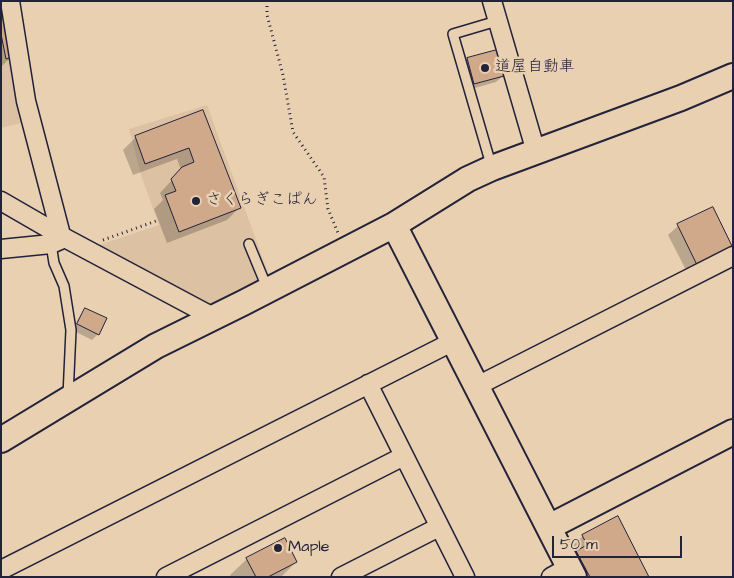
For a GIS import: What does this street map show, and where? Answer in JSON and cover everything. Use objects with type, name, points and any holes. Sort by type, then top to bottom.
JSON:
[{"type":"street","points":[[10,1],[26,101],[59,239]]},
{"type":"street","points":[[492,1],[536,152]]},
{"type":"street","points":[[1,440],[156,346],[394,224],[492,168],[681,98],[733,76]]},
{"type":"street","points":[[1,201],[59,239],[84,247],[213,317]]},
{"type":"street","points":[[394,224],[548,527],[565,574]]},
{"type":"street","points":[[1,248],[59,239]]},
{"type":"street","points":[[477,386],[733,256]]},
{"type":"street","points":[[1,570],[454,341]]},
{"type":"street","points":[[368,384],[464,577]]},
{"type":"street","points":[[548,527],[733,432]]},
{"type":"street","points":[[166,577],[404,456]]},
{"type":"street","points":[[341,577],[439,527]]},
{"type":"lane","points":[[492,168],[453,34],[497,21]]},
{"type":"lane","points":[[59,239],[54,263],[64,286],[71,330],[68,400]]},
{"type":"lane","points":[[249,244],[268,290]]},
{"type":"path","points":[[267,1],[267,14],[282,75],[293,132],[324,177],[328,209],[344,250]]},
{"type":"path","points":[[84,247],[156,221]]},
{"type":"shaded area","points":[[1,4],[9,31],[25,122],[1,128]]},
{"type":"shaded area","name":"さくらぎこぱん","points":[[207,105],[270,278],[209,308],[96,246],[159,225],[142,178],[129,129]]},
{"type":"building","points":[[1,4],[14,57],[6,59],[1,34]]},
{"type":"building","points":[[497,50],[504,76],[474,84],[467,58]]},
{"type":"building","points":[[203,110],[241,208],[179,232],[165,195],[176,191],[171,179],[182,167],[194,162],[189,148],[145,164],[135,136]]},
{"type":"building","points":[[713,207],[733,248],[697,265],[677,224]]},
{"type":"building","points":[[85,308],[107,318],[99,335],[77,324]]},
{"type":"building","points":[[618,516],[649,577],[590,577],[576,551],[587,545],[582,535]]},
{"type":"building","name":"Maple","points":[[285,538],[297,562],[268,577],[256,577],[246,558]]},
{"type":"place","name":"道屋自動車","points":[[485,68]]},
{"type":"place","name":"さくらぎこぱん","points":[[196,201]]},
{"type":"place","name":"Maple","points":[[278,548]]}]
